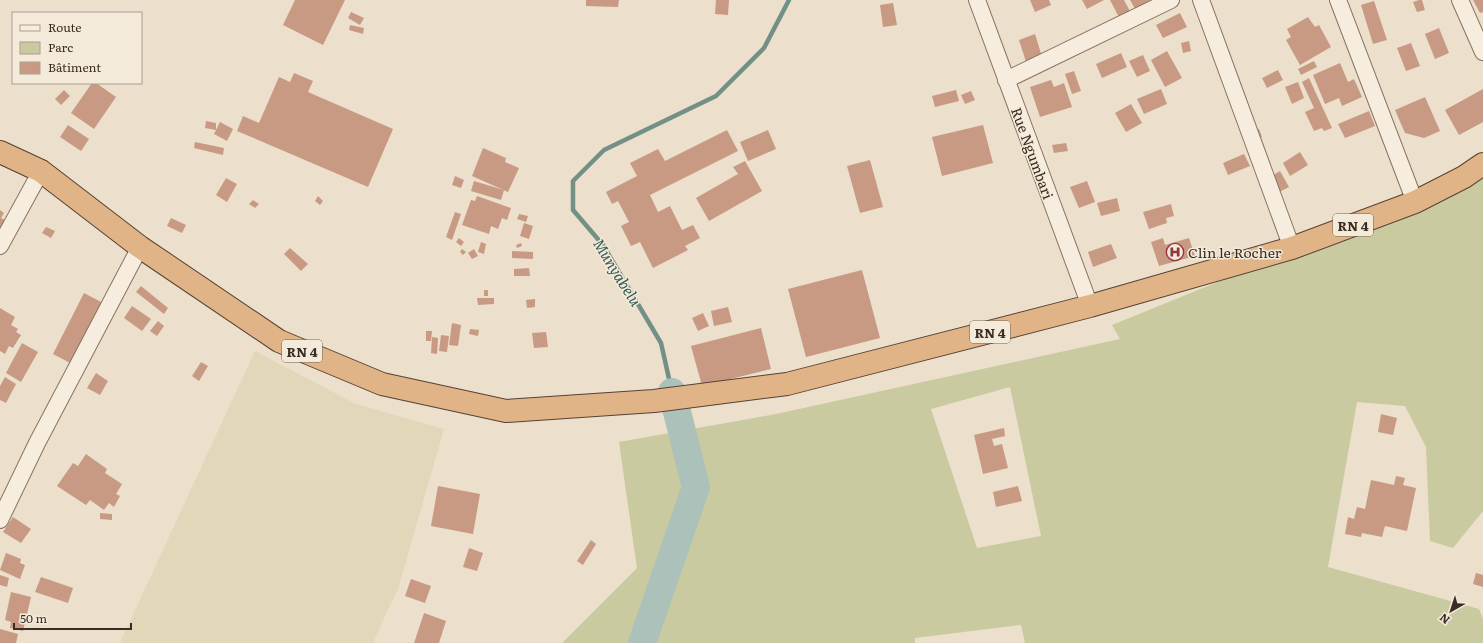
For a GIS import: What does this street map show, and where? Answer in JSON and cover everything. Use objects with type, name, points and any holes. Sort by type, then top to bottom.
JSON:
[{"type":"highway","name":"RN 4","points":[[0,152],[41,171],[140,248],[279,341],[382,384],[506,411],[654,401],[787,384],[1090,306],[1292,248],[1415,202],[1464,176],[1483,164]]},
{"type":"street","name":"Rue Ngumbari","points":[[977,0],[1090,306]]},
{"type":"street","points":[[1006,80],[1170,0]]},
{"type":"street","points":[[1201,0],[1292,248]]},
{"type":"street","points":[[1338,0],[1415,202]]},
{"type":"street","points":[[1460,0],[1483,52]]},
{"type":"street","points":[[0,246],[41,171]]},
{"type":"street","points":[[0,520],[37,443],[140,248]]},
{"type":"shaded area","points":[[255,351],[356,404],[444,429],[398,589],[373,643],[120,643]]},
{"type":"green space","points":[[1483,174],[1483,511],[1453,548],[1430,541],[1426,447],[1405,406],[1357,402],[1328,567],[1479,609],[1483,619],[1483,643],[1025,643],[1021,625],[915,638],[915,643],[562,643],[637,568],[619,442],[776,414],[1120,339],[1112,325]],"holes":[[[1010,387],[1041,536],[977,548],[931,409]]]},
{"type":"building","points":[[295,0],[345,0],[323,45],[283,25]]},
{"type":"building","points":[[586,0],[619,0],[618,7],[586,6]]},
{"type":"building","points":[[716,0],[729,0],[728,15],[715,14]]},
{"type":"building","points":[[1030,0],[1049,0],[1051,5],[1035,12]]},
{"type":"building","points":[[1082,0],[1104,0],[1087,9]]},
{"type":"building","points":[[1110,0],[1124,0],[1134,19],[1123,25]]},
{"type":"building","points":[[1130,0],[1150,0],[1135,9]]},
{"type":"building","points":[[1422,0],[1425,10],[1417,12],[1413,2]]},
{"type":"building","points":[[1473,0],[1483,0],[1483,12],[1480,13]]},
{"type":"building","points":[[1374,1],[1387,40],[1373,44],[1361,5]]},
{"type":"building","points":[[893,3],[897,25],[883,27],[880,5]]},
{"type":"building","points":[[351,12],[364,18],[360,25],[348,18]]},
{"type":"building","points":[[1180,13],[1187,27],[1163,38],[1156,25]]},
{"type":"building","points":[[1308,17],[1315,27],[1319,25],[1331,47],[1300,65],[1286,40],[1291,37],[1287,29]]},
{"type":"building","points":[[350,25],[364,28],[363,34],[349,30]]},
{"type":"building","points":[[1439,28],[1449,53],[1435,59],[1425,34]]},
{"type":"building","points":[[1035,34],[1043,60],[1027,65],[1019,40]]},
{"type":"building","points":[[1189,41],[1191,51],[1183,53],[1181,43]]},
{"type":"building","points":[[1411,43],[1420,66],[1406,71],[1397,48]]},
{"type":"building","points":[[1167,51],[1182,78],[1165,87],[1151,60]]},
{"type":"building","points":[[1121,53],[1127,67],[1102,78],[1096,64]]},
{"type":"building","points":[[1143,55],[1150,71],[1137,77],[1129,61]]},
{"type":"building","points":[[1314,61],[1317,67],[1301,75],[1298,69]]},
{"type":"building","points":[[1340,63],[1348,82],[1354,79],[1362,97],[1342,106],[1339,98],[1325,104],[1313,75]]},
{"type":"building","points":[[1278,70],[1283,80],[1267,88],[1262,78]]},
{"type":"building","points":[[1074,71],[1081,91],[1072,94],[1065,74]]},
{"type":"building","points":[[294,73],[313,81],[308,92],[393,129],[368,187],[237,131],[243,116],[259,123],[279,77],[290,82]]},
{"type":"building","points":[[1309,78],[1332,128],[1324,131],[1322,128],[1314,131],[1305,112],[1314,108],[1302,82]]},
{"type":"building","points":[[1051,80],[1054,87],[1064,83],[1072,107],[1040,117],[1030,87]]},
{"type":"building","points":[[1298,82],[1304,98],[1292,104],[1285,87]]},
{"type":"building","points":[[91,84],[97,84],[116,97],[94,129],[71,113]]},
{"type":"building","points":[[1161,89],[1167,104],[1144,114],[1137,99]]},
{"type":"building","points":[[1483,89],[1483,122],[1459,135],[1445,110]]},
{"type":"building","points":[[64,90],[70,96],[61,105],[55,99]]},
{"type":"building","points":[[956,90],[959,101],[935,107],[932,96]]},
{"type":"building","points":[[971,91],[975,100],[965,104],[961,95]]},
{"type":"building","points":[[1425,97],[1440,131],[1424,138],[1405,133],[1395,110]]},
{"type":"building","points":[[1131,104],[1142,123],[1126,132],[1115,113]]},
{"type":"building","points":[[1369,111],[1375,126],[1345,138],[1338,124]]},
{"type":"building","points":[[206,121],[216,123],[216,130],[205,128]]},
{"type":"building","points":[[220,122],[233,129],[227,141],[214,134]]},
{"type":"building","points":[[68,125],[89,139],[81,151],[60,137]]},
{"type":"building","points":[[983,125],[993,163],[942,176],[932,137]]},
{"type":"building","points":[[1259,129],[1262,137],[1257,138],[1254,131]]},
{"type":"building","points":[[727,130],[738,151],[650,195],[658,212],[670,206],[682,230],[693,225],[700,238],[685,246],[688,250],[653,268],[640,242],[631,246],[621,226],[629,222],[618,201],[612,204],[606,192],[637,176],[630,163],[658,149],[665,161]]},
{"type":"building","points":[[768,130],[776,149],[748,161],[740,142]]},
{"type":"building","points":[[195,142],[224,148],[223,155],[194,148]]},
{"type":"building","points":[[1066,143],[1068,151],[1054,153],[1052,145]]},
{"type":"building","points":[[483,148],[506,158],[505,162],[519,168],[508,192],[472,176]]},
{"type":"building","points":[[1300,152],[1308,165],[1290,176],[1283,163]]},
{"type":"building","points":[[1244,154],[1250,166],[1228,175],[1223,163]]},
{"type":"building","points":[[870,160],[883,207],[860,213],[847,166]]},
{"type":"building","points":[[745,161],[762,191],[709,221],[696,198],[738,174],[733,167]]},
{"type":"building","points":[[1280,171],[1289,187],[1279,192],[1270,177]]},
{"type":"building","points":[[455,176],[464,180],[461,188],[452,185]]},
{"type":"building","points":[[226,178],[237,184],[227,202],[216,195]]},
{"type":"building","points":[[474,181],[504,190],[501,200],[471,191]]},
{"type":"building","points":[[1087,181],[1095,202],[1079,208],[1070,187]]},
{"type":"building","points":[[318,196],[323,201],[320,205],[315,201]]},
{"type":"building","points":[[477,196],[511,208],[507,220],[502,218],[498,229],[491,226],[489,234],[462,225],[471,200],[475,201]]},
{"type":"building","points":[[1117,198],[1120,211],[1101,216],[1097,203]]},
{"type":"building","points":[[253,200],[259,204],[255,208],[249,204]]},
{"type":"building","points":[[1171,204],[1174,216],[1166,218],[1167,223],[1149,229],[1143,212]]},
{"type":"building","points":[[0,210],[4,213],[1,218],[7,221],[0,233]]},
{"type":"building","points":[[455,212],[461,214],[452,240],[446,237]]},
{"type":"building","points":[[519,214],[528,216],[526,222],[517,219]]},
{"type":"building","points":[[171,218],[186,225],[182,233],[167,226]]},
{"type":"building","points":[[524,223],[533,226],[529,239],[520,236]]},
{"type":"building","points":[[46,227],[55,231],[51,238],[42,233]]},
{"type":"building","points":[[459,238],[464,242],[461,246],[456,242]]},
{"type":"building","points":[[1163,238],[1165,245],[1189,238],[1195,256],[1159,266],[1151,242]]},
{"type":"building","points":[[481,242],[486,244],[484,254],[478,252]]},
{"type":"building","points":[[521,243],[522,246],[517,248],[516,245]]},
{"type":"building","points":[[1111,244],[1117,258],[1093,267],[1088,252]]},
{"type":"building","points":[[290,248],[308,264],[301,271],[284,254]]},
{"type":"building","points":[[462,249],[466,252],[463,255],[460,252]]},
{"type":"building","points":[[474,249],[478,256],[472,259],[468,253]]},
{"type":"building","points":[[512,251],[533,252],[533,259],[512,258]]},
{"type":"building","points":[[529,268],[530,276],[514,276],[514,269]]},
{"type":"building","points":[[862,270],[880,338],[806,357],[788,289]]},
{"type":"building","points":[[141,286],[168,308],[164,314],[136,292]]},
{"type":"building","points":[[484,290],[488,290],[488,296],[484,296]]},
{"type":"building","points":[[84,293],[105,304],[74,365],[53,354]]},
{"type":"building","points":[[477,298],[494,298],[494,304],[478,305]]},
{"type":"building","points":[[535,299],[535,307],[527,308],[526,300]]},
{"type":"building","points":[[132,306],[151,319],[142,331],[124,318]]},
{"type":"building","points":[[728,307],[732,322],[714,326],[711,311]]},
{"type":"building","points":[[0,308],[15,317],[11,325],[18,329],[16,332],[21,335],[13,348],[9,346],[5,354],[0,351]]},
{"type":"building","points":[[703,313],[709,326],[698,331],[692,318]]},
{"type":"building","points":[[158,321],[164,326],[157,336],[150,331]]},
{"type":"building","points":[[452,323],[461,325],[458,346],[449,345]]},
{"type":"building","points":[[761,328],[771,369],[702,386],[691,346]]},
{"type":"building","points":[[470,329],[479,330],[478,336],[469,334]]},
{"type":"building","points":[[426,331],[432,331],[431,341],[426,341]]},
{"type":"building","points":[[546,332],[548,347],[534,348],[532,333]]},
{"type":"building","points":[[441,335],[449,336],[447,352],[439,351]]},
{"type":"building","points":[[432,337],[438,338],[437,354],[431,353]]},
{"type":"building","points":[[22,343],[38,352],[21,382],[6,373]]},
{"type":"building","points":[[201,362],[208,366],[199,381],[192,376]]},
{"type":"building","points":[[96,373],[108,381],[100,395],[87,388]]},
{"type":"building","points":[[5,377],[16,384],[6,403],[0,400],[0,386]]},
{"type":"building","points":[[1381,414],[1397,418],[1393,435],[1378,432]]},
{"type":"building","points":[[1004,428],[1005,436],[992,439],[994,446],[1002,444],[1008,468],[983,474],[974,435]]},
{"type":"building","points":[[86,454],[107,469],[105,473],[122,484],[116,494],[120,496],[114,507],[109,503],[104,510],[90,500],[86,505],[57,486],[73,463],[78,466]]},
{"type":"building","points":[[1396,476],[1405,478],[1403,485],[1416,488],[1407,531],[1385,526],[1382,537],[1362,533],[1361,537],[1345,534],[1348,517],[1354,519],[1357,507],[1365,509],[1371,480],[1394,485]]},
{"type":"building","points":[[438,486],[480,494],[473,534],[431,526]]},
{"type":"building","points":[[1018,486],[1022,501],[996,507],[993,492]]},
{"type":"building","points":[[100,513],[112,514],[112,520],[100,519]]},
{"type":"building","points":[[13,517],[31,529],[21,543],[3,532]]},
{"type":"building","points":[[591,540],[596,544],[583,565],[577,561]]},
{"type":"building","points":[[469,548],[483,553],[477,571],[463,567]]},
{"type":"building","points":[[6,553],[21,559],[20,563],[25,565],[20,579],[0,570]]},
{"type":"building","points":[[1476,573],[1483,575],[1483,587],[1473,584]]},
{"type":"building","points":[[0,575],[9,578],[7,587],[0,585]]},
{"type":"building","points":[[41,577],[73,588],[68,603],[35,592]]},
{"type":"building","points":[[411,579],[431,586],[425,603],[405,596]]},
{"type":"building","points":[[11,592],[31,597],[23,631],[10,628],[11,622],[5,620]]},
{"type":"building","points":[[424,613],[446,621],[439,643],[414,643]]},
{"type":"building","points":[[0,629],[18,634],[16,643],[0,643]]},
{"type":"waterway","name":"Munyabelu","points":[[672,392],[661,343],[603,245],[573,210],[573,181],[604,150],[716,96],[764,48],[789,0]]},
{"type":"waterway","name":"Munyabelu","points":[[642,643],[696,487],[672,392]]},
{"type":"place","name":"Clin le Rocher","points":[[1175,252]]}]
